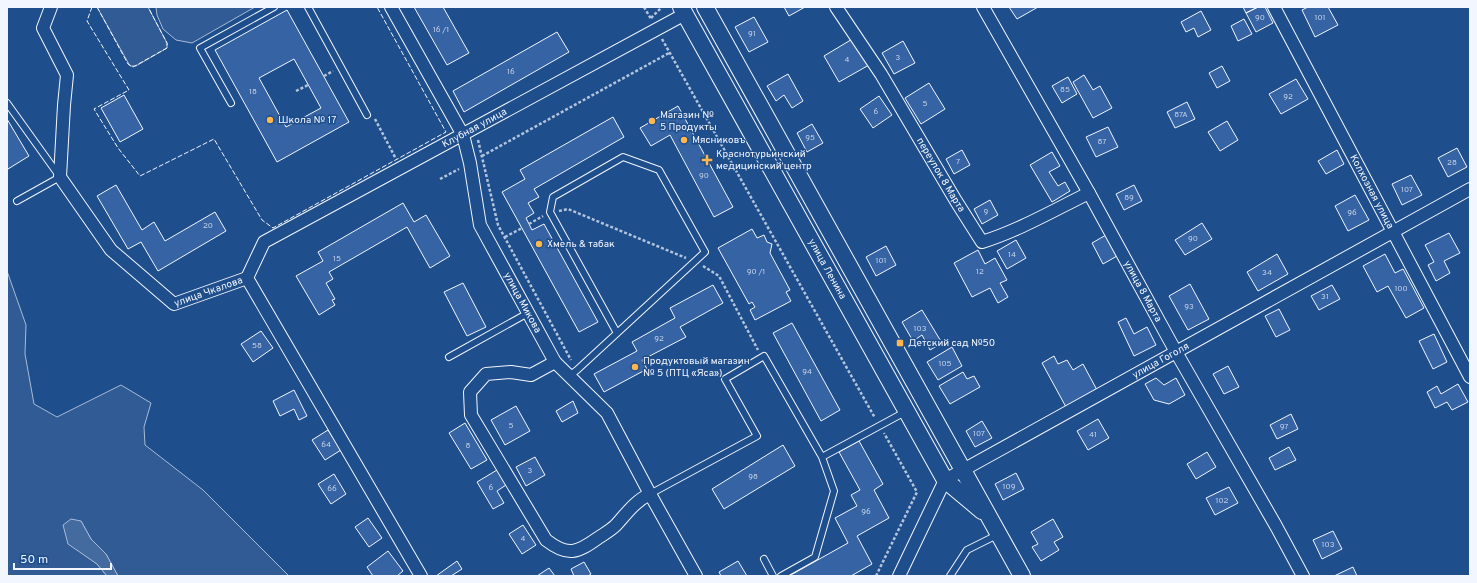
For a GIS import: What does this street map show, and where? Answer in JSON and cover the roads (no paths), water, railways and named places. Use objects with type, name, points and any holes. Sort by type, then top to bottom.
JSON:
[{"type":"main road","name":"улица Ленина","points":[[705,7],[1022,576]]},
{"type":"main road","name":"улица Ленина","points":[[683,11],[945,480],[989,517]]},
{"type":"street","points":[[51,7],[43,28],[67,76],[60,177]]},
{"type":"street","name":"улица Микова","points":[[392,7],[468,132],[470,163],[480,225],[555,362],[573,373],[607,413],[696,576]]},
{"type":"street","name":"переулок 8 Марта","points":[[836,7],[881,74],[982,242],[998,237],[1089,193]]},
{"type":"street","name":"улица 8 Марта","points":[[983,7],[1089,193],[1176,352],[1303,576]]},
{"type":"street","name":"Колхозная улица","points":[[1274,7],[1470,377]]},
{"type":"street","name":"Клубная улица","points":[[247,278],[264,242],[656,30],[683,11]]},
{"type":"street","name":"улица Чкалова","points":[[60,177],[111,250],[174,304],[247,278],[421,576]]},
{"type":"street","name":"улица Гоголя","points":[[945,480],[1470,189]]},
{"type":"street","points":[[555,362],[531,375],[511,372],[486,374],[470,392],[471,415],[546,540],[556,548],[566,551],[582,550],[614,527],[638,501],[650,494]]},
{"type":"street","points":[[898,576],[945,480]]},
{"type":"lane","points":[[231,103],[200,48],[274,7]]},
{"type":"lane","points":[[308,7],[368,115]]},
{"type":"lane","points":[[7,103],[60,177],[17,201]]},
{"type":"lane","points":[[573,373],[617,333],[694,262],[704,252],[660,170],[623,157],[553,197],[550,212],[617,333]]},
{"type":"lane","points":[[449,357],[528,313]]},
{"type":"lane","points":[[650,494],[757,436],[725,379],[764,356],[822,457],[834,491],[815,556],[781,576]]},
{"type":"lane","points":[[822,457],[907,411]]},
{"type":"lane","points":[[950,576],[967,550],[999,534]]},
{"type":"lane","points":[[764,559],[773,576]]},
{"type":"place","name":"Школа № 17","points":[[270,120]]},
{"type":"place","name":"Магазин № 5 Продукты","points":[[652,121]]},
{"type":"place","name":"Мясниковъ","points":[[684,140]]},
{"type":"place","name":"Краснотурьинский медицинский центр","points":[[707,160]]},
{"type":"place","name":"Хмель & табак","points":[[539,244]]},
{"type":"place","name":"Детский сад №50","points":[[900,343]]},
{"type":"place","name":"Продуктовый магазин № 5 (ПТЦ «Яса»)","points":[[635,367]]}]
